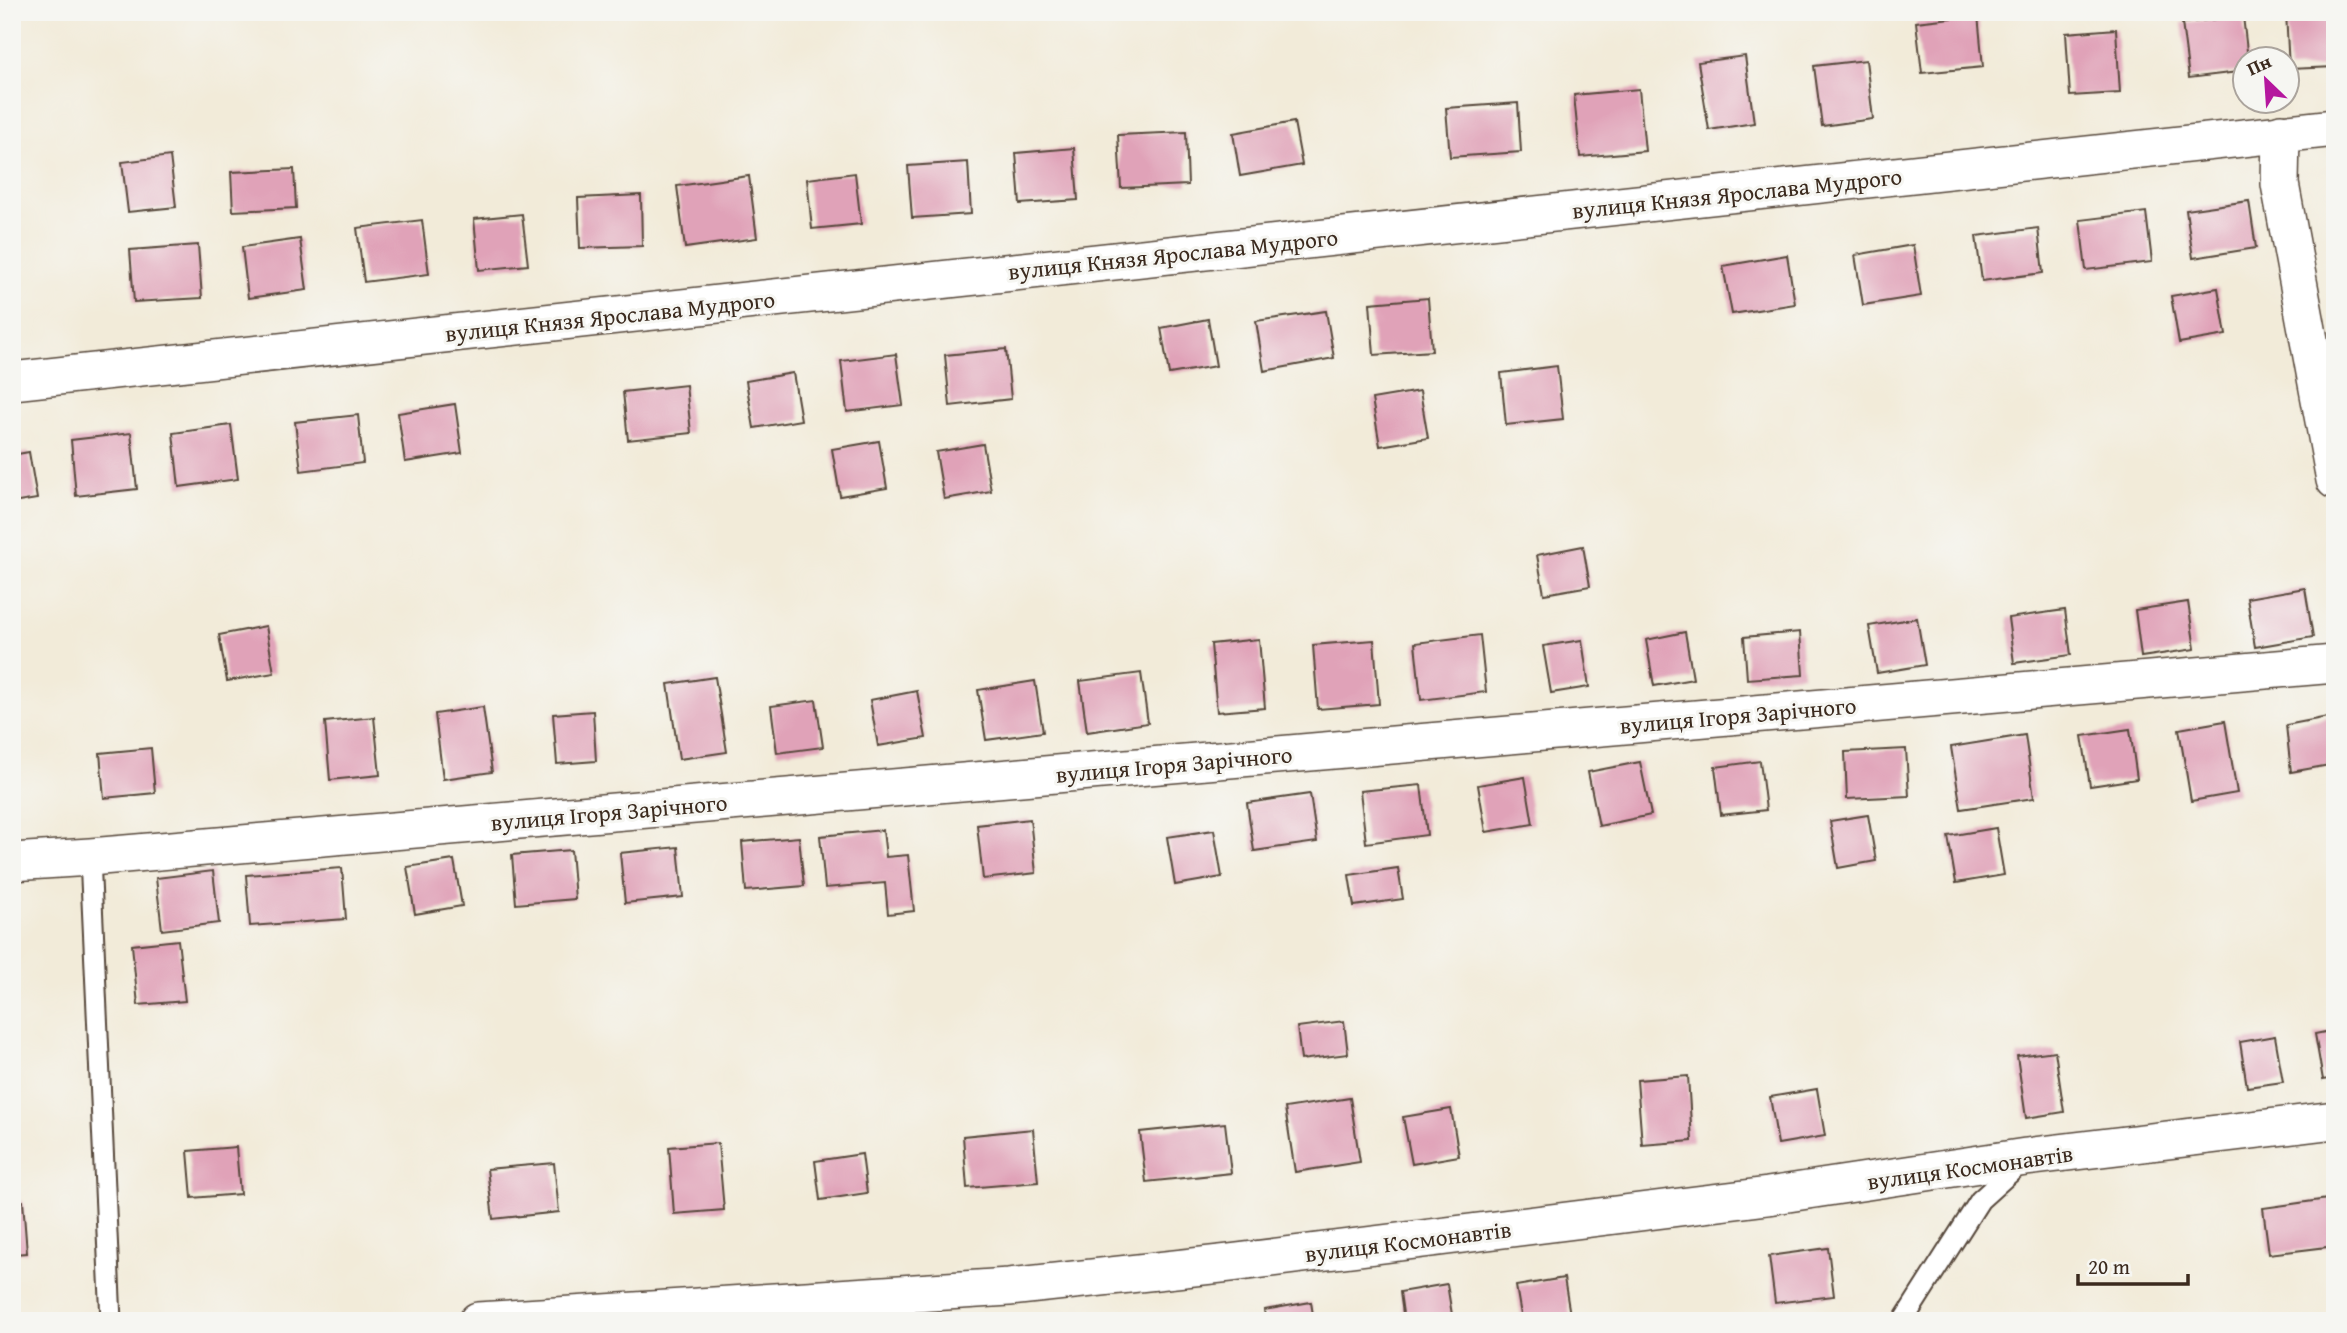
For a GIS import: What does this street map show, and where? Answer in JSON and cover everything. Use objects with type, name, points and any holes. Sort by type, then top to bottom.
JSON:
[{"type":"street","name":"вулиця Князя Ярослава Мудрого","points":[[12,381],[2335,128]]},
{"type":"street","points":[[2281,133],[2280,184],[2335,480]]},
{"type":"street","name":"вулиця Ігоря Зарічного","points":[[12,862],[2335,664]]},
{"type":"street","name":"вулиця Космонавтів","points":[[478,1321],[1009,1287],[1230,1263],[1768,1196],[2026,1157],[2335,1120]]},
{"type":"lane","points":[[90,857],[111,1321]]},
{"type":"lane","points":[[1903,1321],[1980,1200],[2026,1157]]},
{"type":"building","points":[[1675,12],[1729,12],[1729,14],[1676,19]]},
{"type":"building","points":[[2286,12],[2335,12],[2335,67],[2302,68],[2302,46],[2288,46]]},
{"type":"building","points":[[1978,15],[1983,67],[1922,73],[1916,22]]},
{"type":"building","points":[[2243,16],[2246,46],[2232,46],[2232,73],[2189,78],[2182,23]]},
{"type":"building","points":[[2116,29],[2120,93],[2070,96],[2066,33]]},
{"type":"building","points":[[1745,56],[1754,123],[1709,130],[1698,62]]},
{"type":"building","points":[[1866,60],[1873,119],[1822,126],[1814,66]]},
{"type":"building","points":[[1639,89],[1645,151],[1580,157],[1574,95]]},
{"type":"building","points":[[1518,103],[1521,152],[1450,157],[1446,108]]},
{"type":"building","points":[[1294,122],[1302,165],[1240,176],[1233,133]]},
{"type":"building","points":[[1186,132],[1188,185],[1121,188],[1118,135]]},
{"type":"building","points":[[1074,148],[1078,200],[1020,204],[1016,153]]},
{"type":"building","points":[[170,156],[176,207],[128,212],[122,162]]},
{"type":"building","points":[[968,162],[971,214],[912,218],[908,166]]},
{"type":"building","points":[[294,169],[296,208],[233,211],[231,172]]},
{"type":"building","points":[[855,173],[861,224],[812,229],[807,179]]},
{"type":"building","points":[[749,176],[757,238],[685,248],[677,186]]},
{"type":"building","points":[[641,195],[642,246],[580,248],[578,198]]},
{"type":"building","points":[[2249,201],[2256,248],[2193,258],[2186,210]]},
{"type":"building","points":[[2146,212],[2152,262],[2086,270],[2080,220]]},
{"type":"building","points":[[522,214],[528,265],[479,270],[474,219]]},
{"type":"building","points":[[422,220],[429,274],[364,282],[357,228]]},
{"type":"building","points":[[2038,228],[2043,273],[1982,281],[1976,236]]},
{"type":"building","points":[[300,239],[307,290],[248,298],[242,247]]},
{"type":"building","points":[[198,245],[202,298],[134,302],[130,250]]},
{"type":"building","points":[[1913,245],[1921,296],[1863,305],[1855,255]]},
{"type":"building","points":[[1787,255],[1795,304],[1732,314],[1723,266]]},
{"type":"building","points":[[2218,288],[2226,335],[2179,343],[2171,296]]},
{"type":"building","points":[[1428,298],[1432,351],[1374,355],[1370,303]]},
{"type":"building","points":[[1326,311],[1334,358],[1264,371],[1256,321]]},
{"type":"building","points":[[1208,319],[1216,366],[1169,374],[1161,328]]},
{"type":"building","points":[[1006,349],[1011,399],[950,406],[945,355]]},
{"type":"building","points":[[896,354],[903,405],[847,412],[841,361]]},
{"type":"building","points":[[1557,366],[1563,419],[1506,425],[1501,373]]},
{"type":"building","points":[[793,373],[801,420],[754,428],[746,381]]},
{"type":"building","points":[[686,385],[691,433],[628,440],[623,392]]},
{"type":"building","points":[[1420,391],[1428,438],[1380,446],[1372,399]]},
{"type":"building","points":[[455,404],[462,453],[405,462],[398,413]]},
{"type":"building","points":[[358,415],[363,463],[301,471],[295,422]]},
{"type":"building","points":[[231,425],[238,479],[179,487],[173,433]]},
{"type":"building","points":[[131,433],[137,489],[76,496],[71,440]]},
{"type":"building","points":[[879,441],[887,488],[840,496],[832,449]]},
{"type":"building","points":[[983,444],[991,491],[944,499],[936,452]]},
{"type":"building","points":[[29,452],[37,499],[12,503],[12,455]]},
{"type":"building","points":[[1583,546],[1590,586],[1544,594],[1537,555]]},
{"type":"building","points":[[2305,588],[2313,637],[2255,647],[2247,598]]},
{"type":"building","points":[[2188,602],[2195,649],[2141,657],[2135,610]]},
{"type":"building","points":[[2065,610],[2071,655],[2014,663],[2008,618]]},
{"type":"building","points":[[1917,618],[1925,665],[1877,673],[1869,626]]},
{"type":"building","points":[[266,626],[274,673],[227,681],[219,635]]},
{"type":"building","points":[[1685,632],[1693,679],[1654,686],[1646,640]]},
{"type":"building","points":[[1800,632],[1803,675],[1747,679],[1744,637]]},
{"type":"building","points":[[1480,635],[1486,692],[1421,700],[1415,643]]},
{"type":"building","points":[[1259,639],[1265,708],[1217,712],[1211,644]]},
{"type":"building","points":[[1374,640],[1379,704],[1318,709],[1313,645]]},
{"type":"building","points":[[1582,640],[1589,687],[1551,693],[1543,646]]},
{"type":"building","points":[[1141,673],[1148,723],[1087,732],[1080,681]]},
{"type":"building","points":[[715,677],[727,752],[679,759],[668,684]]},
{"type":"building","points":[[1035,681],[1043,732],[986,740],[978,690]]},
{"type":"building","points":[[917,691],[926,738],[878,746],[870,700]]},
{"type":"building","points":[[816,700],[823,747],[777,753],[771,706]]},
{"type":"building","points":[[483,707],[492,772],[443,779],[435,714]]},
{"type":"building","points":[[593,711],[596,761],[557,764],[553,714]]},
{"type":"building","points":[[2333,716],[2335,764],[2291,772],[2286,725]]},
{"type":"building","points":[[374,717],[380,775],[330,780],[325,722]]},
{"type":"building","points":[[2225,721],[2237,793],[2191,801],[2179,729]]},
{"type":"building","points":[[2130,729],[2137,779],[2090,786],[2082,736]]},
{"type":"building","points":[[2025,735],[2034,798],[1961,809],[1951,747]]},
{"type":"building","points":[[151,748],[155,793],[104,798],[100,753]]},
{"type":"building","points":[[1906,749],[1909,796],[1847,799],[1845,752]]},
{"type":"building","points":[[1760,761],[1766,810],[1721,815],[1715,767]]},
{"type":"building","points":[[1640,762],[1651,815],[1599,826],[1588,772]]},
{"type":"building","points":[[1525,777],[1533,824],[1486,832],[1478,785]]},
{"type":"building","points":[[1421,785],[1427,835],[1366,843],[1360,791]]},
{"type":"building","points":[[1310,794],[1317,842],[1254,851],[1247,803]]},
{"type":"building","points":[[1868,815],[1876,861],[1838,868],[1830,821]]},
{"type":"building","points":[[1030,819],[1036,873],[983,879],[977,825]]},
{"type":"building","points":[[1996,828],[2004,875],[1956,883],[1948,836]]},
{"type":"building","points":[[883,830],[886,857],[908,855],[914,911],[888,914],[885,883],[825,888],[820,836]]},
{"type":"building","points":[[1214,830],[1222,877],[1175,885],[1167,837]]},
{"type":"building","points":[[799,837],[804,886],[746,891],[742,842]]},
{"type":"building","points":[[678,847],[683,897],[625,903],[620,853]]},
{"type":"building","points":[[571,850],[575,899],[516,904],[512,855]]},
{"type":"building","points":[[454,860],[462,906],[415,914],[407,867]]},
{"type":"building","points":[[342,868],[346,919],[250,926],[246,875]]},
{"type":"building","points":[[1398,868],[1403,899],[1354,906],[1349,875]]},
{"type":"building","points":[[213,871],[219,923],[162,930],[156,878]]},
{"type":"building","points":[[178,940],[185,1001],[138,1005],[132,945]]},
{"type":"building","points":[[1344,1021],[1348,1054],[1301,1060],[1297,1027]]},
{"type":"building","points":[[2335,1030],[2335,1078],[2323,1080],[2315,1034]]},
{"type":"building","points":[[2275,1036],[2283,1082],[2247,1087],[2240,1042]]},
{"type":"building","points":[[2055,1051],[2064,1112],[2026,1118],[2017,1056]]},
{"type":"building","points":[[1688,1076],[1692,1141],[1642,1145],[1637,1080]]},
{"type":"building","points":[[1817,1089],[1825,1136],[1778,1144],[1770,1097]]},
{"type":"building","points":[[1350,1098],[1360,1162],[1295,1172],[1285,1108]]},
{"type":"building","points":[[1451,1109],[1459,1156],[1412,1164],[1403,1117]]},
{"type":"building","points":[[1225,1123],[1231,1173],[1146,1182],[1140,1132]]},
{"type":"building","points":[[1033,1129],[1038,1182],[967,1188],[963,1136]]},
{"type":"building","points":[[718,1143],[724,1210],[674,1214],[669,1147]]},
{"type":"building","points":[[236,1147],[240,1194],[192,1198],[188,1151]]},
{"type":"building","points":[[862,1154],[867,1193],[820,1200],[815,1161]]},
{"type":"building","points":[[554,1163],[559,1212],[493,1219],[487,1169]]},
{"type":"building","points":[[2335,1198],[2335,1246],[2269,1254],[2263,1208]]},
{"type":"building","points":[[23,1201],[27,1253],[12,1254],[12,1202]]},
{"type":"building","points":[[1828,1248],[1834,1296],[1775,1303],[1769,1256]]},
{"type":"building","points":[[1564,1278],[1571,1321],[1522,1321],[1516,1286]]},
{"type":"building","points":[[1447,1284],[1453,1321],[1404,1321],[1400,1292]]},
{"type":"building","points":[[1311,1302],[1314,1321],[1266,1321],[1264,1310]]}]
